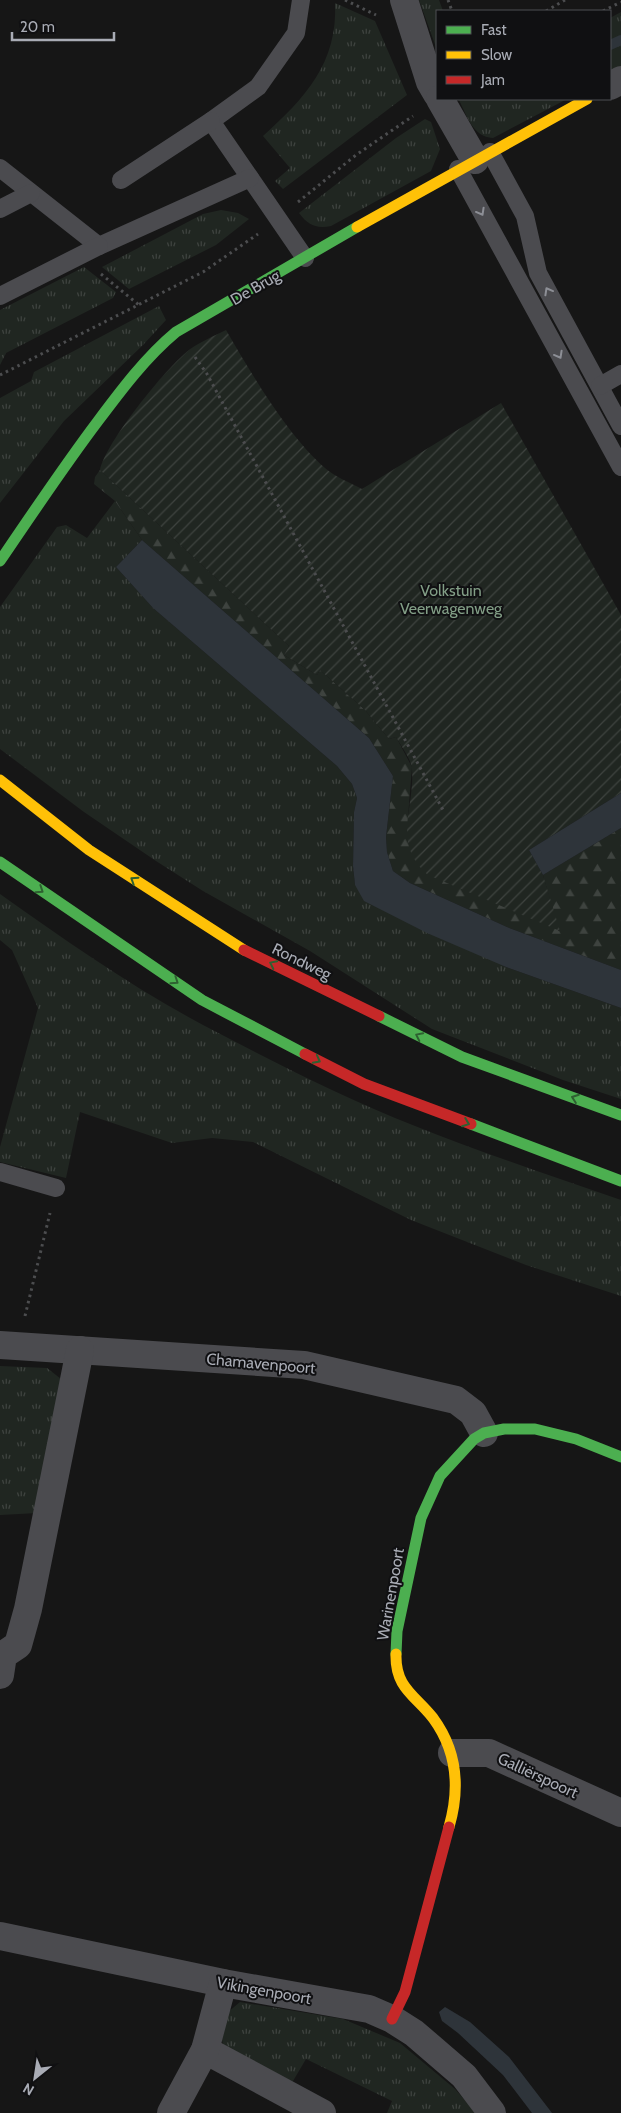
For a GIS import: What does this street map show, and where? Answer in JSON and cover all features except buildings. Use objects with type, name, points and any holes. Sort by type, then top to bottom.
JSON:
[{"type":"street","points":[[404,0],[430,82],[436,92]]},
{"type":"street","points":[[441,100],[474,160]]},
{"type":"street","name":"De Brug","points":[[0,561],[68,460],[160,344],[176,332],[474,160],[585,100]]},
{"type":"street","name":"Rondweg","points":[[0,780],[89,850],[242,949],[462,1057],[621,1115]]},
{"type":"street","points":[[0,862],[202,1000],[364,1084],[621,1180]]},
{"type":"street","name":"Chamavenpoort","points":[[9,1345],[304,1364],[456,1400],[473,1413],[484,1433]]},
{"type":"street","points":[[1,1661],[18,1645],[28,1610],[80,1350]]},
{"type":"street","points":[[484,1433],[504,1429],[534,1429],[576,1439],[621,1456]]},
{"type":"street","name":"Warinenpoort","points":[[392,2019],[406,1992],[456,1802],[452,1753],[433,1720],[401,1684],[396,1658],[397,1631],[422,1518],[440,1476],[474,1439],[484,1433]]},
{"type":"street","name":"Galliërspoort","points":[[452,1753],[489,1752],[621,1813]]},
{"type":"street","name":"Vikingenpoort","points":[[0,1936],[223,1983],[369,2009],[392,2019],[414,2034],[464,2076],[492,2113]]},
{"type":"street","points":[[171,2113],[205,2050],[223,1983]]},
{"type":"street","points":[[205,2050],[322,2113]]},
{"type":"lane","points":[[121,180],[211,121],[258,87],[296,33],[301,0]]},
{"type":"lane","points":[[211,121],[305,258]]},
{"type":"lane","points":[[474,160],[525,216],[538,273],[621,426]]},
{"type":"lane","points":[[474,160],[621,467]]},
{"type":"lane","points":[[0,168],[99,246]]},
{"type":"lane","points":[[0,296],[99,246],[250,178]]},
{"type":"lane","points":[[0,210],[31,193]]},
{"type":"lane","points":[[600,386],[621,374]]},
{"type":"lane","points":[[0,1172],[56,1188]]},
{"type":"path","points":[[548,10],[565,0]]},
{"type":"path","points":[[606,10],[621,2]]},
{"type":"path","points":[[0,375],[203,272],[249,242],[356,155],[405,120],[438,100]]},
{"type":"path","points":[[176,332],[207,374],[443,810]]},
{"type":"path","points":[[9,1345],[56,1188]]},
{"type":"green space","points":[[419,0],[439,0],[443,10],[436,10],[436,47]]},
{"type":"green space","points":[[335,3],[375,21],[407,95],[283,189],[275,181],[290,168],[263,136],[292,108],[316,78],[331,44]]},
{"type":"green space","points":[[621,12],[621,70],[611,75],[611,17]]},
{"type":"green space","points":[[459,100],[565,100],[493,138],[480,134],[465,113]]},
{"type":"green space","points":[[425,119],[431,122],[440,149],[431,171],[331,226],[321,227],[313,225],[306,221],[299,213],[396,138]]},
{"type":"green space","points":[[221,210],[238,213],[249,219],[216,245],[129,289],[102,267],[203,214]]},
{"type":"green space","points":[[84,267],[116,292],[113,298],[6,353],[0,365],[0,310]]},
{"type":"green space","points":[[159,306],[166,320],[143,345],[64,421],[0,503],[0,398],[31,381],[34,372]]},
{"type":"green space","name":"Volkstuin Veerwagenweg","points":[[226,330],[271,403],[297,439],[329,471],[362,489],[501,403],[621,615],[621,793],[529,850],[543,875],[560,931],[428,875],[417,863],[410,851],[407,825],[412,769],[408,757],[396,737],[389,739],[365,710],[320,670],[317,675],[284,655],[289,646],[100,470],[113,442],[124,425],[166,373],[189,350]]},
{"type":"green space","points":[[100,470],[289,646],[284,655],[317,675],[320,670],[365,710],[389,739],[396,737],[412,767],[408,817],[559,931],[543,875],[621,828],[621,970],[507,927],[410,883],[393,871],[387,852],[386,837],[393,776],[369,738],[142,540],[115,501],[94,484],[95,477]]},
{"type":"green space","points":[[115,501],[142,540],[116,567],[153,608],[337,766],[352,784],[357,798],[354,812],[353,866],[355,885],[506,967],[621,1008],[621,1099],[563,1080],[432,1029],[310,951],[203,891],[156,861],[84,812],[0,749],[0,607],[57,527],[66,525],[87,538]]},
{"type":"green space","points":[[0,894],[125,979],[203,1025],[255,1052],[388,1115],[440,1136],[621,1200],[621,1296],[526,1265],[411,1220],[253,1142],[212,1138],[172,1143],[80,1112],[66,1178],[0,1162],[0,1147],[38,1008],[12,950],[0,940]]},
{"type":"green space","points":[[0,1366],[47,1368],[61,1379],[37,1513],[0,1515]]},
{"type":"green space","points":[[240,2002],[343,2019],[400,2043],[455,2089],[476,2113],[387,2113],[392,2101],[306,2059],[293,2081],[252,2068],[232,2055],[225,2048],[222,2040],[227,2013]]},
{"type":"shaded area","points":[[142,540],[369,738],[393,776],[386,837],[387,852],[393,871],[410,883],[507,927],[621,970],[621,1008],[506,967],[427,933],[364,901],[355,885],[353,866],[354,812],[357,798],[352,784],[337,766],[153,608],[116,567]]},
{"type":"shaded area","points":[[621,793],[621,828],[543,875],[529,850]]},
{"type":"shaded area","points":[[445,2007],[470,2022],[509,2057],[552,2113],[532,2113],[503,2075],[458,2033],[442,2021],[439,2012]]},
{"type":"waterway","points":[[611,45],[621,40]]},
{"type":"traffic: fast","points":[[0,561],[85,438],[135,374],[165,342],[176,332],[357,227]]},
{"type":"traffic: fast","points":[[0,862],[202,1000],[305,1054]]},
{"type":"traffic: fast","points":[[379,1016],[462,1057],[621,1115]]},
{"type":"traffic: fast","points":[[471,1124],[621,1181]]},
{"type":"traffic: fast","points":[[396,1654],[397,1631],[421,1518],[440,1476],[474,1439],[484,1433],[504,1429],[535,1429],[576,1439],[621,1457]]},
{"type":"traffic: slow","points":[[357,227],[585,100]]},
{"type":"traffic: slow","points":[[0,780],[89,850],[244,950]]},
{"type":"traffic: slow","points":[[396,1654],[399,1675],[403,1683],[407,1690],[433,1718],[448,1744],[452,1757],[455,1799],[449,1827]]},
{"type":"traffic: jam","points":[[244,950],[379,1016]]},
{"type":"traffic: jam","points":[[305,1054],[364,1084],[471,1124]]},
{"type":"traffic: jam","points":[[392,2019],[405,1992],[449,1827]]}]
